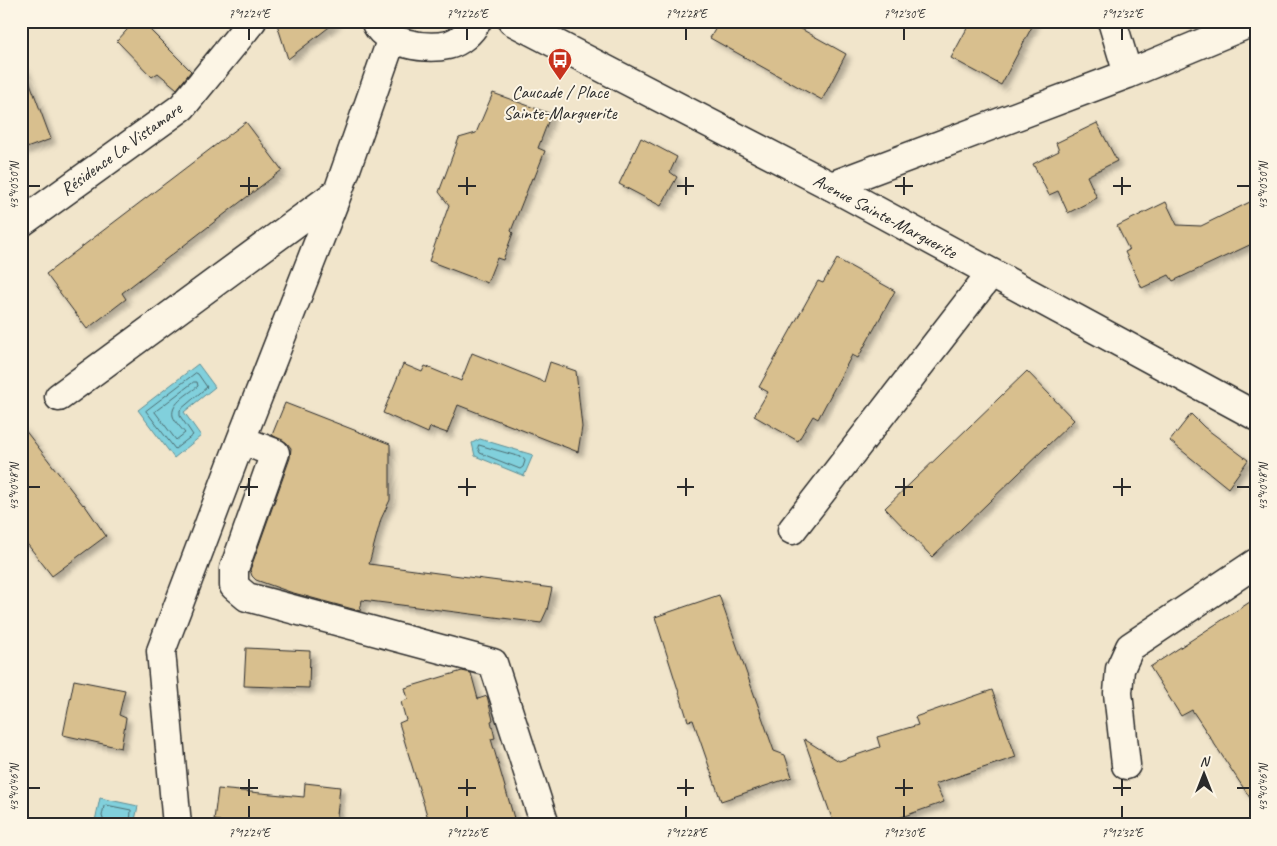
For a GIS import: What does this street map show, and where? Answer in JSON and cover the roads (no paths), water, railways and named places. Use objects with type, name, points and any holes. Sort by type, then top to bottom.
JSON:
[{"type":"street","name":"Résidence La Vistamare","points":[[21,223],[182,107],[252,21]]},
{"type":"street","points":[[177,825],[161,651],[338,192],[384,30],[414,45],[448,45],[462,38],[473,28],[477,21]]},
{"type":"street","name":"Avenue Sainte-Marguerite","points":[[512,21],[831,186],[1256,416]]},
{"type":"street","points":[[1112,21],[1128,74]]},
{"type":"street","points":[[831,186],[1128,74],[1255,21]]},
{"type":"street","points":[[59,397],[338,192]]},
{"type":"street","points":[[792,530],[991,273]]},
{"type":"street","points":[[241,440],[275,453],[234,569],[234,586],[247,597],[493,663],[545,825]]},
{"type":"street","points":[[1126,765],[1118,693],[1120,669],[1130,646],[1256,563]]},
{"type":"water","points":[[198,364],[215,387],[184,412],[201,436],[174,458],[138,410]]},
{"type":"water","points":[[480,439],[533,455],[524,476],[475,456],[472,443]]},
{"type":"water","points":[[100,798],[138,806],[134,825],[112,825],[95,821]]},
{"type":"place","name":"Caucade / Place Sainte-Marguerite","points":[[560,81]]}]
